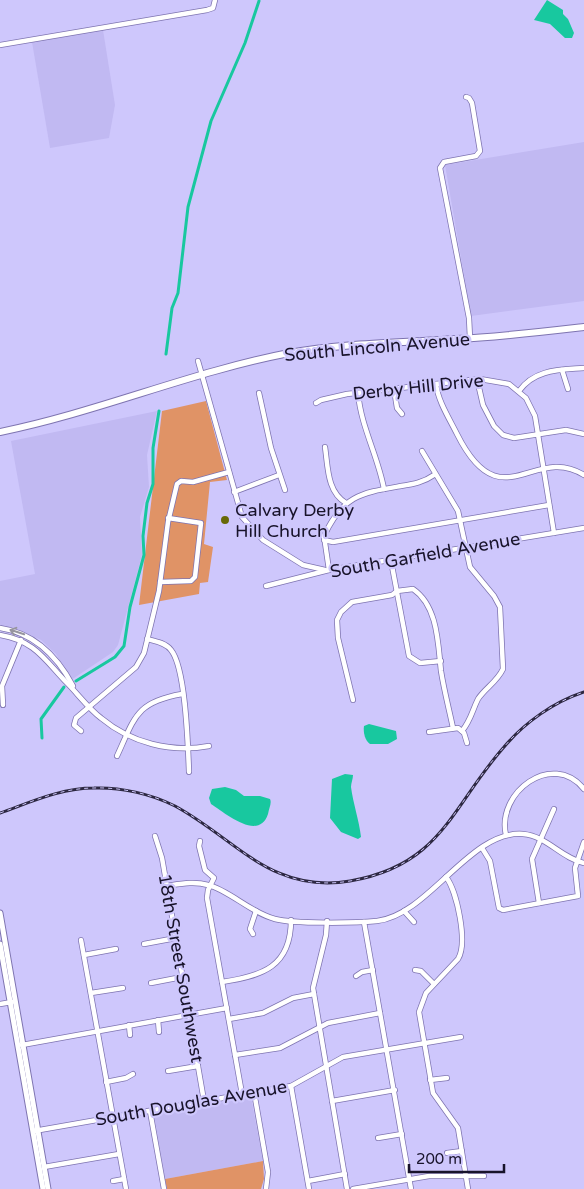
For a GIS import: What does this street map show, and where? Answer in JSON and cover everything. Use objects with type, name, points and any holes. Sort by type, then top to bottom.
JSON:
[{"type":"highway","name":"South Lincoln Avenue","points":[[0,432],[56,418],[243,362],[325,348],[470,338],[584,327]]},
{"type":"main road","points":[[0,913],[43,1189]]},
{"type":"main road","points":[[0,944],[13,1001]]},
{"type":"main road","points":[[35,1131],[48,1189]]},
{"type":"street","points":[[0,45],[213,8],[215,0]]},
{"type":"street","points":[[466,97],[472,103],[480,152],[474,157],[444,162],[440,168],[469,318],[470,338]]},
{"type":"street","points":[[198,361],[242,517],[256,534],[303,565],[316,570],[329,570],[324,540],[325,533],[346,504],[362,493],[421,482],[434,475]]},
{"type":"street","points":[[554,533],[538,434],[532,410],[519,391],[535,376],[548,371],[584,368]]},
{"type":"street","points":[[562,370],[568,390]]},
{"type":"street","points":[[477,379],[483,405],[494,426],[501,434],[514,438],[566,430],[584,434]]},
{"type":"street","name":"Derby Hill Drive","points":[[316,402],[358,393],[477,379],[500,381],[519,391]]},
{"type":"street","points":[[436,384],[438,394],[456,432],[480,469],[492,476],[501,477],[564,467],[575,469],[584,475]]},
{"type":"street","points":[[394,389],[397,408],[402,414]]},
{"type":"street","points":[[259,393],[279,476],[285,490]]},
{"type":"street","points":[[358,393],[361,418],[379,467],[384,489]]},
{"type":"street","points":[[325,447],[332,487],[336,496],[346,504]]},
{"type":"street","points":[[422,451],[434,475],[457,508],[470,567],[494,596],[500,607],[503,665],[499,678],[477,700],[472,716],[462,731]]},
{"type":"street","points":[[81,731],[73,723],[89,706],[136,667],[142,658],[160,582],[168,518],[178,483],[193,482],[229,472]]},
{"type":"street","points":[[234,492],[279,476]]},
{"type":"street","points":[[324,540],[333,542],[550,506]]},
{"type":"street","points":[[160,582],[191,581],[195,577],[201,523],[168,518]]},
{"type":"street","name":"South Garfield Avenue","points":[[266,586],[329,570],[584,528]]},
{"type":"street","points":[[389,561],[392,566],[410,658],[420,663],[441,661]]},
{"type":"street","points":[[354,700],[338,638],[337,620],[345,606],[352,602],[413,589],[428,607],[440,646],[453,728]]},
{"type":"street","points":[[0,628],[22,634],[43,647],[57,662],[74,690]]},
{"type":"street","points":[[0,635],[21,640],[37,650],[104,721],[127,735],[160,746],[189,748],[210,746]]},
{"type":"street","points":[[3,705],[2,686],[21,640]]},
{"type":"street","points":[[147,640],[164,644],[173,652],[188,726],[189,772]]},
{"type":"street","points":[[116,756],[137,715],[146,705],[159,698],[182,694]]},
{"type":"street","points":[[429,732],[453,728],[462,731],[467,743]]},
{"type":"street","points":[[506,835],[506,813],[520,789],[534,778],[550,773],[564,774],[584,788]]},
{"type":"street","points":[[539,903],[532,859],[554,809]]},
{"type":"street","points":[[166,886],[191,883],[210,885],[276,920],[364,922],[383,920],[404,911],[482,848],[506,835],[525,834],[540,838],[576,861],[584,863]]},
{"type":"street","name":"18th Street Southwest","points":[[155,836],[162,858],[204,1101]]},
{"type":"street","points":[[200,841],[199,846],[204,870],[214,878],[207,898],[242,1094]]},
{"type":"street","points":[[482,848],[490,861],[500,909],[578,896],[574,874],[576,861],[584,842]]},
{"type":"street","points":[[446,877],[454,891],[463,945],[458,959],[423,997],[419,1009],[434,1096],[458,1128],[468,1189]]},
{"type":"street","points":[[253,934],[250,929],[256,911]]},
{"type":"street","points":[[404,911],[414,922]]},
{"type":"street","points":[[222,982],[251,977],[277,963],[284,952],[291,920]]},
{"type":"street","points":[[327,921],[326,935],[314,982],[314,994],[347,1189]]},
{"type":"street","points":[[364,922],[411,1189]]},
{"type":"street","points":[[144,944],[176,938]]},
{"type":"street","points":[[81,940],[126,1189]]},
{"type":"street","points":[[84,955],[116,949]]},
{"type":"street","points":[[356,976],[373,970]]},
{"type":"street","points":[[415,970],[421,971],[434,984]]},
{"type":"street","points":[[151,982],[182,977]]},
{"type":"street","points":[[91,993],[123,988]]},
{"type":"street","points":[[229,1019],[262,1012],[293,998],[314,994]]},
{"type":"street","points":[[0,1004],[13,1001]]},
{"type":"street","points":[[21,1045],[227,1008]]},
{"type":"street","points":[[235,1056],[280,1048],[319,1026],[334,1021],[380,1013]]},
{"type":"street","points":[[158,1020],[160,1032]]},
{"type":"street","points":[[129,1026],[130,1036]]},
{"type":"street","name":"South Douglas Avenue","points":[[35,1131],[292,1086],[343,1057],[461,1037]]},
{"type":"street","points":[[168,1071],[198,1066]]},
{"type":"street","points":[[106,1082],[126,1078],[133,1074]]},
{"type":"street","points":[[430,1080],[447,1078]]},
{"type":"street","points":[[292,1086],[309,1189]]},
{"type":"street","points":[[332,1100],[395,1090]]},
{"type":"street","points":[[254,1092],[268,1172],[266,1189]]},
{"type":"street","points":[[150,1111],[164,1189]]},
{"type":"street","points":[[378,1138],[402,1134]]},
{"type":"street","points":[[447,1153],[462,1151]]},
{"type":"street","points":[[44,1167],[119,1154]]},
{"type":"street","points":[[308,1181],[345,1174]]},
{"type":"street","points":[[352,1189],[429,1176],[484,1176]]},
{"type":"street","points":[[112,1181],[124,1179]]},
{"type":"shaded area","points":[[547,0],[563,10],[563,14],[568,19],[574,33],[572,38],[565,38],[550,24],[534,20]]},
{"type":"shaded area","points":[[103,30],[115,105],[109,138],[50,148],[32,42]]},
{"type":"shaded area","points":[[584,142],[584,301],[471,316],[445,165]]},
{"type":"shaded area","points":[[206,401],[227,480],[210,482],[204,544],[213,547],[208,582],[200,583],[199,594],[139,605],[162,411]]},
{"type":"shaded area","points":[[157,411],[147,455],[149,487],[140,517],[142,555],[118,645],[113,652],[71,680],[56,654],[41,640],[15,628],[0,627],[0,581],[35,574],[11,441]]},
{"type":"shaded area","points":[[369,724],[396,731],[397,739],[388,744],[368,743],[364,726]]},
{"type":"shaded area","points":[[345,774],[353,775],[351,787],[361,837],[358,839],[341,832],[330,818],[332,779]]},
{"type":"shaded area","points":[[225,787],[236,790],[244,796],[260,796],[270,799],[271,804],[264,822],[257,826],[241,823],[211,804],[209,798],[212,789]]},
{"type":"shaded area","points":[[251,1097],[263,1161],[165,1179],[154,1115]]},
{"type":"shaded area","points":[[263,1161],[264,1179],[261,1189],[167,1189],[165,1179]]},
{"type":"waterway","points":[[166,354],[172,308],[178,293],[188,207],[211,121],[245,43],[259,1]]},
{"type":"waterway","points":[[76,681],[115,657],[124,646],[130,607],[144,555],[143,536],[147,503],[153,484],[153,448],[159,411]]},
{"type":"waterway","points":[[42,738],[41,719],[64,687]]},
{"type":"railway","points":[[0,813],[46,796],[70,790],[94,788],[125,790],[146,795],[175,806],[197,819],[236,848],[276,872],[298,879],[322,883],[350,881],[381,873],[405,862],[425,847],[442,831],[486,769],[521,729],[551,707],[584,692]]},
{"type":"place","name":"Calvary Derby Hill Church","points":[[225,520]]}]
